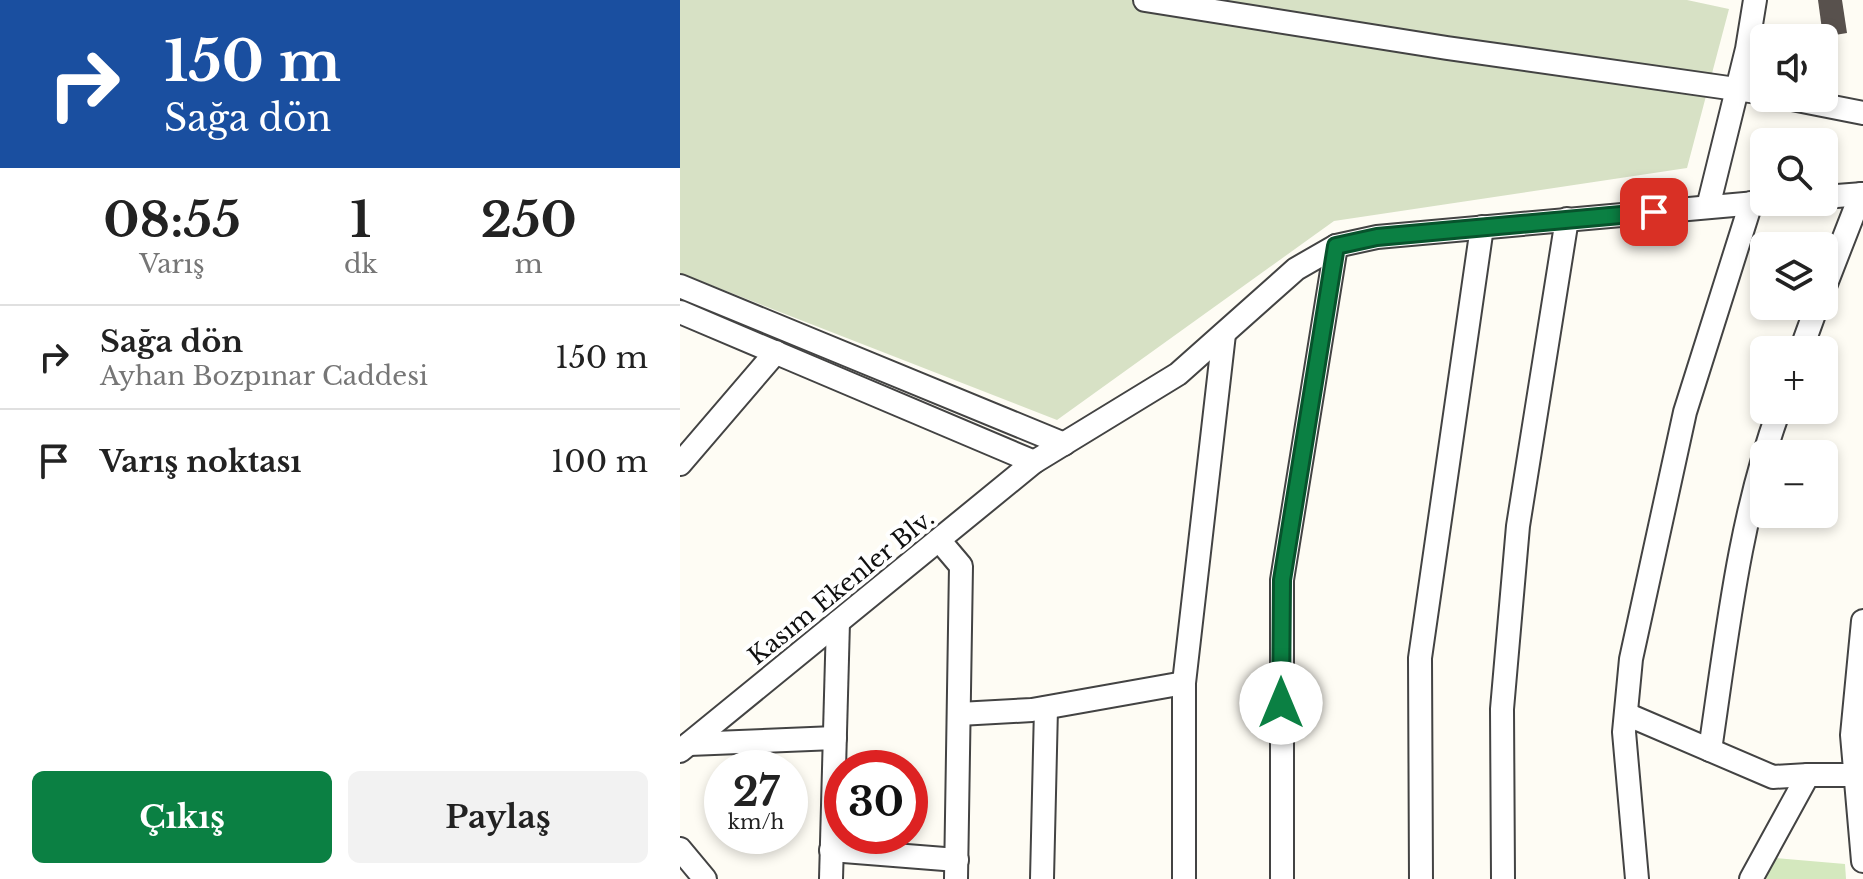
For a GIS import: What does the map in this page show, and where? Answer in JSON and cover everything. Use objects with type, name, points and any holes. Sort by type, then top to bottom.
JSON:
[{"type":"street","points":[[1145,0],[1447,48],[1750,91]]},
{"type":"street","points":[[1708,207],[1738,89],[1755,0]]},
{"type":"street","points":[[1838,108],[1863,113]]},
{"type":"street","points":[[1838,196],[1862,194],[1838,254]]},
{"type":"street","name":"Kasım Ekenler Blv.","points":[[684,748],[1034,462],[1178,374],[1296,269],[1336,246],[1377,237],[1750,204]]},
{"type":"street","points":[[1637,879],[1626,763],[1631,659],[1685,412],[1754,216]]},
{"type":"street","points":[[1503,879],[1502,709],[1518,526],[1567,219]]},
{"type":"street","points":[[1421,879],[1420,658],[1482,227]]},
{"type":"street","points":[[1282,879],[1282,580],[1336,246]]},
{"type":"street","points":[[680,286],[1064,444]]},
{"type":"street","points":[[680,312],[1034,462]]},
{"type":"street","points":[[1184,879],[1184,683],[1224,334]]},
{"type":"street","points":[[680,464],[776,352]]},
{"type":"street","points":[[1710,750],[1734,586],[1765,448],[1774,424]]},
{"type":"street","points":[[857,854],[956,869],[961,566],[939,540]]},
{"type":"street","points":[[1863,621],[1852,735],[1863,861]]},
{"type":"street","points":[[835,750],[838,622]]},
{"type":"street","points":[[959,714],[1046,708],[1184,683]]},
{"type":"street","points":[[1042,879],[1046,708]]},
{"type":"street","points":[[1626,714],[1773,777],[1854,775]]},
{"type":"street","points":[[684,748],[835,738]]},
{"type":"street","points":[[1751,879],[1808,775]]},
{"type":"street","points":[[680,849],[705,879]]},
{"type":"street","points":[[831,854],[831,879]]},
{"type":"green space","points":[[680,0],[1687,0],[1729,9],[1687,168],[1334,221],[1057,420],[680,273]]},
{"type":"green space","points":[[1776,858],[1845,864],[1846,879],[1764,879]]},
{"type":"building","points":[[1818,0],[1842,0],[1847,33],[1838,34],[1838,24],[1821,24]]},
{"type":"route","points":[[1281,703],[1282,580],[1336,246],[1377,237],[1654,212]]}]
